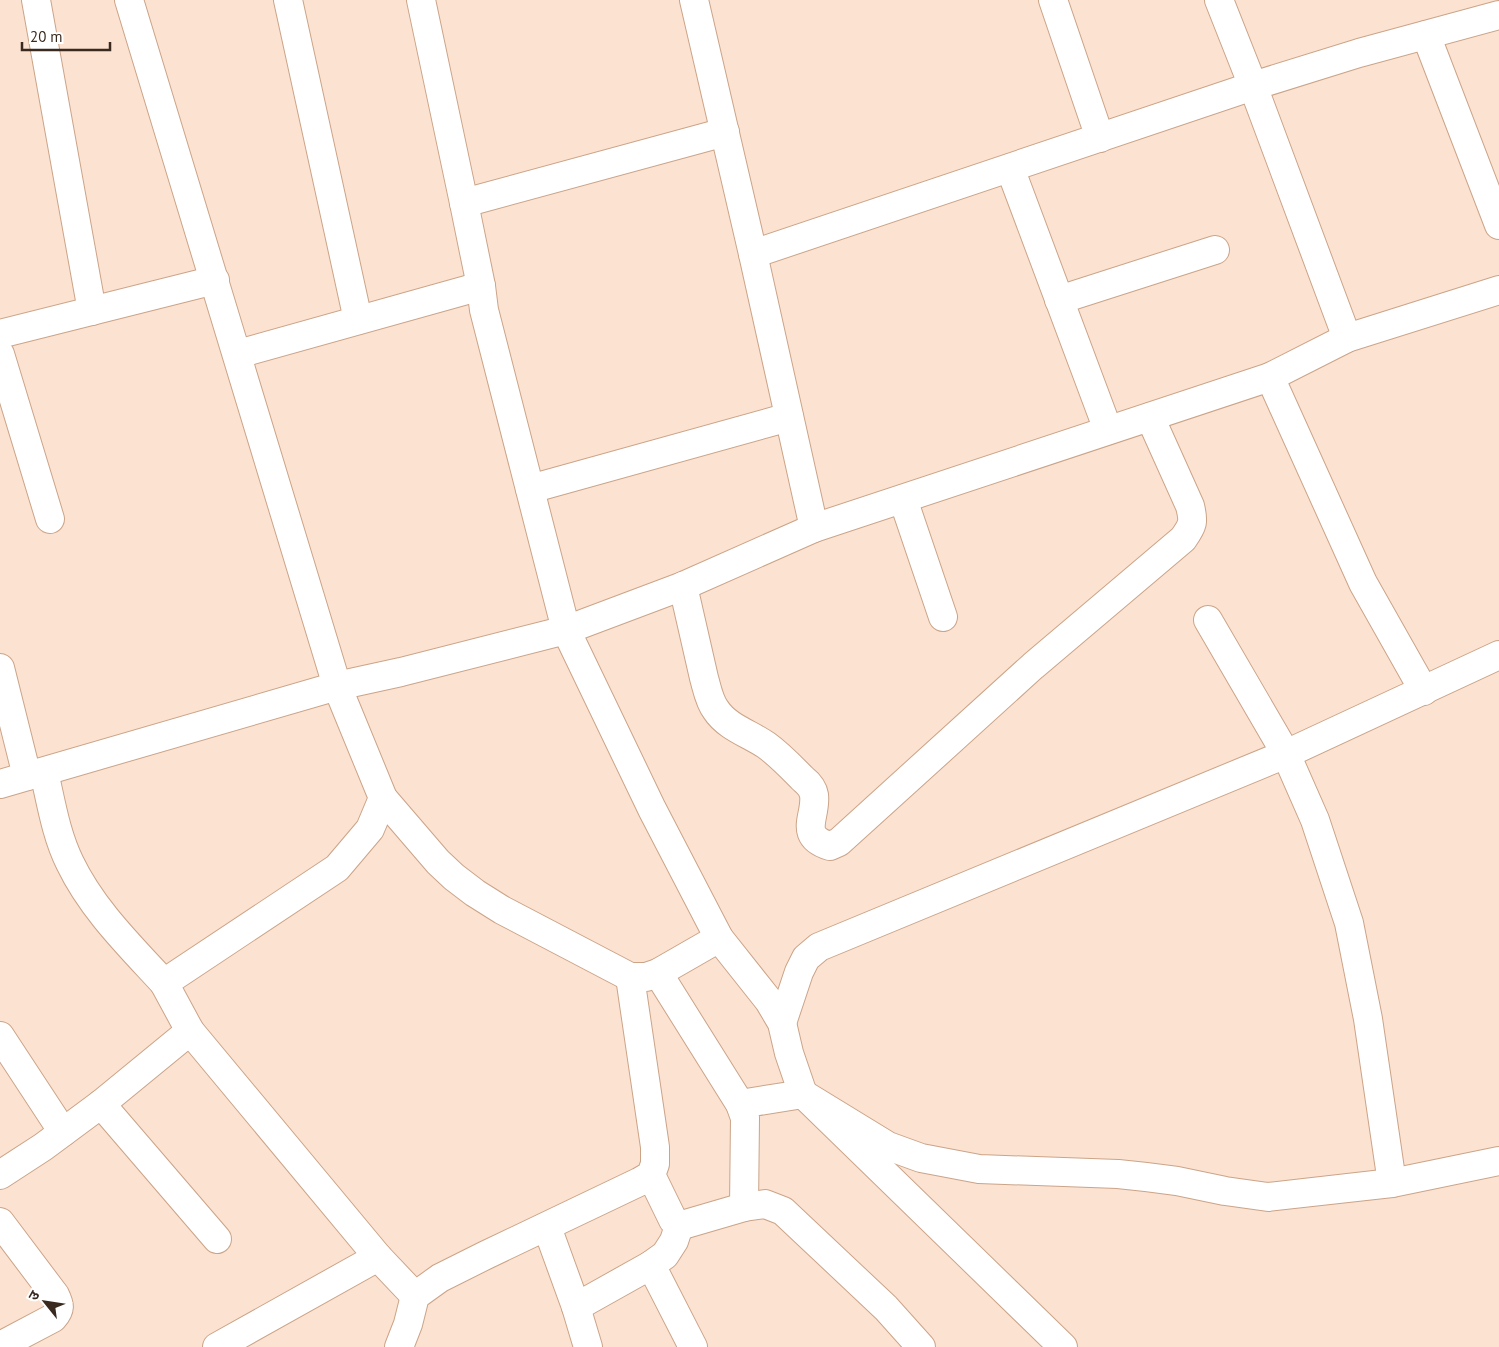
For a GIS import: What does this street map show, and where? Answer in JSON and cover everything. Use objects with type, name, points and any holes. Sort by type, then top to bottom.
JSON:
[{"type":"street","points":[[36,0],[92,311]]},
{"type":"street","points":[[129,0],[238,354],[337,686],[383,798],[438,862],[475,893],[502,910],[630,977],[646,977],[658,973],[719,938]]},
{"type":"street","points":[[288,0],[358,320]]},
{"type":"street","points":[[421,0],[481,286],[484,310],[566,630],[652,809],[719,938],[769,1002],[782,1023],[802,1094],[1062,1347]]},
{"type":"street","points":[[694,0],[814,528]]},
{"type":"street","points":[[1053,0],[1100,138]]},
{"type":"street","points":[[1219,0],[1347,338]]},
{"type":"street","points":[[753,254],[1253,86],[1359,53],[1426,35],[1486,12]]},
{"type":"street","points":[[1426,35],[1499,225]]},
{"type":"street","points":[[464,203],[725,132]]},
{"type":"street","points":[[1010,168],[1108,430]]},
{"type":"street","points":[[1059,300],[1215,250]]},
{"type":"street","points":[[0,334],[215,280]]},
{"type":"street","points":[[238,354],[481,286]]},
{"type":"street","points":[[0,784],[337,686],[401,672],[566,630],[683,586],[814,528],[1270,377],[1347,338],[1499,290]]},
{"type":"street","points":[[0,354],[50,519]]},
{"type":"street","points":[[1270,377],[1363,583],[1424,690]]},
{"type":"street","points":[[530,489],[790,417]]},
{"type":"street","points":[[683,586],[706,684],[716,711],[730,723],[778,754],[812,789],[814,795],[810,821],[814,837],[821,843],[830,846],[839,842],[1033,666],[1183,539],[1192,527],[1193,517],[1190,506],[1150,417]]},
{"type":"street","points":[[903,499],[943,617]]},
{"type":"street","points":[[1208,620],[1286,754],[1315,820],[1349,923],[1368,1019],[1392,1183]]},
{"type":"street","points":[[782,1023],[799,972],[806,958],[819,947],[1286,754],[1499,655]]},
{"type":"street","points":[[0,668],[35,774],[69,862],[82,885],[107,920],[164,983],[190,1031],[378,1257],[415,1296]]},
{"type":"street","points":[[164,983],[337,868],[370,829],[383,798]]},
{"type":"street","points":[[658,973],[740,1104],[745,1118],[746,1131],[744,1207]]},
{"type":"street","points":[[399,1347],[408,1324],[415,1296],[440,1278],[651,1175],[655,1164],[655,1147],[630,977]]},
{"type":"street","points":[[0,1175],[101,1104],[190,1031]]},
{"type":"street","points":[[0,1036],[63,1132]]},
{"type":"street","points":[[740,1104],[802,1094],[888,1146],[921,1158],[979,1169],[1118,1174],[1177,1180],[1225,1191],[1268,1197],[1392,1183],[1499,1161]]},
{"type":"street","points":[[101,1104],[217,1238]]},
{"type":"street","points":[[651,1175],[673,1220],[679,1226]]},
{"type":"street","points":[[679,1226],[744,1207],[765,1204],[783,1210],[886,1308],[921,1347]]},
{"type":"street","points":[[0,1222],[55,1295],[59,1303],[59,1311],[53,1318],[0,1346]]},
{"type":"street","points":[[576,1307],[651,1265],[665,1255],[674,1241],[679,1226]]},
{"type":"street","points":[[547,1227],[576,1307],[588,1347]]},
{"type":"street","points":[[217,1347],[378,1257]]},
{"type":"street","points":[[651,1265],[693,1347]]}]
